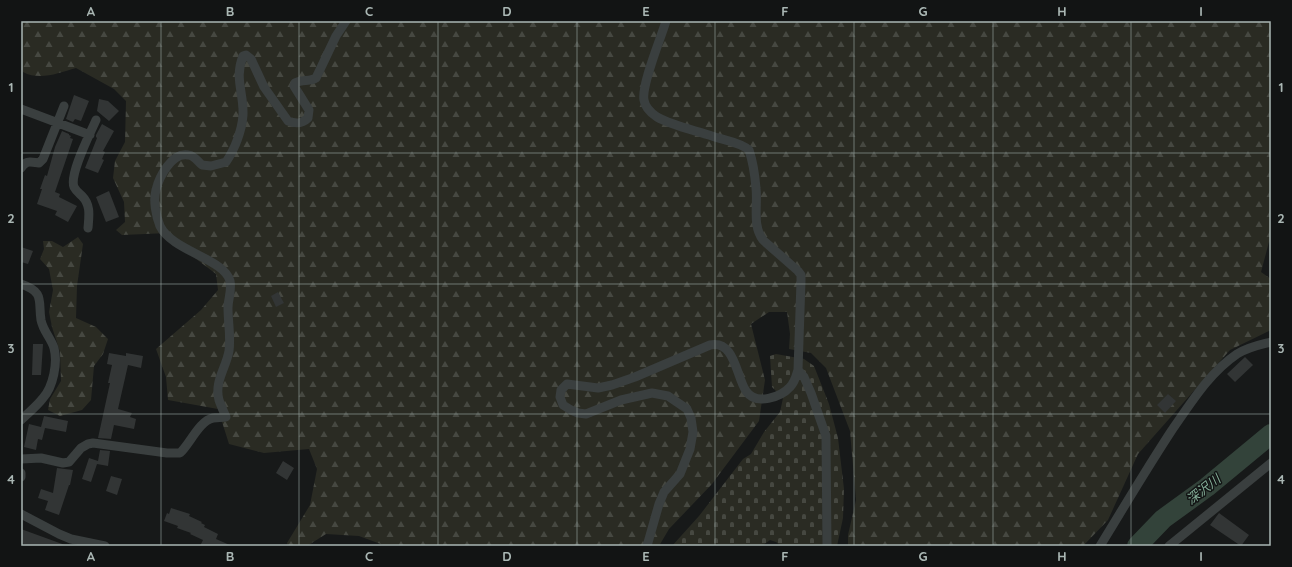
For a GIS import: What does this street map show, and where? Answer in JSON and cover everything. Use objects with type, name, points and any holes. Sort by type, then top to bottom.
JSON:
[{"type":"street","points":[[21,459],[41,458],[63,463],[69,462],[81,448],[93,443],[167,453],[180,453],[198,429],[206,422],[213,418],[226,417],[219,401],[218,390],[219,379],[229,353],[230,345],[228,309],[232,289],[230,279],[218,266],[173,241],[164,233],[155,204],[156,190],[163,171],[169,163],[179,156],[188,154],[202,165],[211,166],[226,162],[232,153],[243,114],[238,76],[243,56],[249,56],[264,87],[288,121],[298,123],[308,118],[309,110],[294,86],[295,83],[316,78],[336,36],[346,21]]},
{"type":"street","points":[[647,546],[664,492],[680,474],[690,449],[693,432],[691,418],[687,409],[668,396],[652,393],[621,400],[586,414],[571,410],[563,405],[560,397],[561,390],[567,384],[598,388],[612,385],[635,377],[710,345],[717,344],[727,350],[747,392],[756,398],[772,398],[782,393],[792,384],[798,370],[801,292],[801,275],[798,270],[763,240],[757,229],[756,188],[749,150],[734,143],[657,117],[650,112],[644,103],[646,81],[666,21]]},
{"type":"street","points":[[21,168],[24,163],[28,161],[39,163],[43,159],[64,106]]},
{"type":"street","points":[[21,109],[90,134]]},
{"type":"street","points":[[88,228],[89,213],[87,203],[76,191],[73,185],[73,178],[76,166],[96,120]]},
{"type":"street","points":[[21,284],[33,290],[38,295],[41,306],[42,327],[54,347],[55,359],[52,379],[48,391],[21,420]]},
{"type":"street","points":[[1100,546],[1146,469],[1189,405],[1210,378],[1238,353],[1250,347],[1271,342]]},
{"type":"street","points":[[798,370],[804,377],[811,393],[826,436],[827,546]]},
{"type":"street","points":[[1169,546],[1271,463]]},
{"type":"street","points":[[21,514],[71,539],[104,546]]},
{"type":"green space","points":[[21,21],[1271,21],[1271,240],[1269,242],[1261,272],[1271,279],[1271,330],[1230,350],[1138,454],[1108,520],[1083,546],[848,546],[848,535],[856,500],[850,431],[826,368],[811,353],[789,349],[790,334],[787,312],[769,312],[751,324],[765,380],[759,421],[712,484],[669,529],[659,546],[386,546],[359,536],[326,534],[307,546],[288,546],[287,543],[310,505],[317,469],[309,449],[264,453],[229,444],[218,409],[168,400],[166,377],[156,349],[201,310],[218,290],[216,274],[191,255],[168,233],[122,235],[116,230],[125,222],[124,202],[113,178],[115,161],[125,142],[126,101],[114,89],[76,68],[56,74],[42,76],[29,75],[23,72],[21,62]]},
{"type":"green space","points":[[78,237],[83,244],[77,286],[76,318],[96,327],[108,339],[103,354],[94,366],[91,400],[82,410],[60,416],[48,410],[50,399],[61,381],[60,352],[49,312],[53,290],[49,269],[40,259],[44,249],[43,241],[52,241],[63,247]]},
{"type":"green space","points":[[776,354],[804,359],[814,366],[829,404],[838,438],[844,489],[843,518],[837,546],[781,546],[770,540],[762,546],[672,546],[699,516],[743,459],[751,454],[764,432],[780,412],[783,398],[772,387],[770,356]]},
{"type":"building","points":[[74,95],[89,101],[81,121],[75,119],[73,122],[66,119]]},
{"type":"building","points":[[99,99],[108,101],[119,111],[109,121],[97,111]]},
{"type":"building","points":[[102,124],[114,131],[103,151],[105,152],[102,159],[104,160],[98,173],[85,168],[97,138],[96,135]]},
{"type":"building","points":[[62,131],[69,134],[71,136],[70,138],[73,139],[55,192],[60,194],[59,197],[77,206],[68,222],[55,215],[57,211],[37,204],[42,189],[40,189],[45,175],[47,176],[55,147]]},
{"type":"building","points":[[109,191],[119,217],[106,222],[96,197]]},
{"type":"building","points":[[21,247],[33,251],[28,264],[21,262]]},
{"type":"building","points":[[278,292],[284,303],[276,307],[271,296]]},
{"type":"building","points":[[33,344],[43,344],[41,375],[32,375]]},
{"type":"building","points":[[109,353],[126,356],[126,353],[143,356],[141,368],[128,365],[118,409],[132,413],[130,417],[136,419],[134,429],[114,425],[111,439],[98,438],[110,383],[108,383],[112,365],[107,364]]},
{"type":"building","points":[[1245,357],[1253,365],[1235,382],[1227,374]]},
{"type":"building","points":[[1168,394],[1176,401],[1165,413],[1157,405]]},
{"type":"building","points":[[44,416],[68,421],[66,432],[45,428],[42,440],[38,439],[36,450],[24,447],[29,424],[41,427]]},
{"type":"building","points":[[100,450],[110,451],[108,466],[97,464],[91,482],[82,479],[89,458],[98,461]]},
{"type":"building","points":[[283,461],[294,468],[287,480],[276,473]]},
{"type":"building","points":[[57,468],[73,470],[70,485],[59,515],[45,510],[48,501],[38,498],[41,489],[53,493]]},
{"type":"building","points":[[111,476],[122,479],[117,495],[106,491]]},
{"type":"building","points":[[171,508],[190,514],[189,516],[202,522],[201,523],[205,525],[204,527],[218,534],[216,539],[232,546],[200,546],[203,540],[190,534],[191,533],[177,528],[178,526],[164,521]]},
{"type":"building","points":[[1219,513],[1249,535],[1241,546],[1210,525]]},
{"type":"building","points":[[21,529],[65,546],[29,546],[21,543]]},
{"type":"waterway","name":"深沢川","points":[[1137,546],[1163,519],[1207,487],[1271,434]]}]
